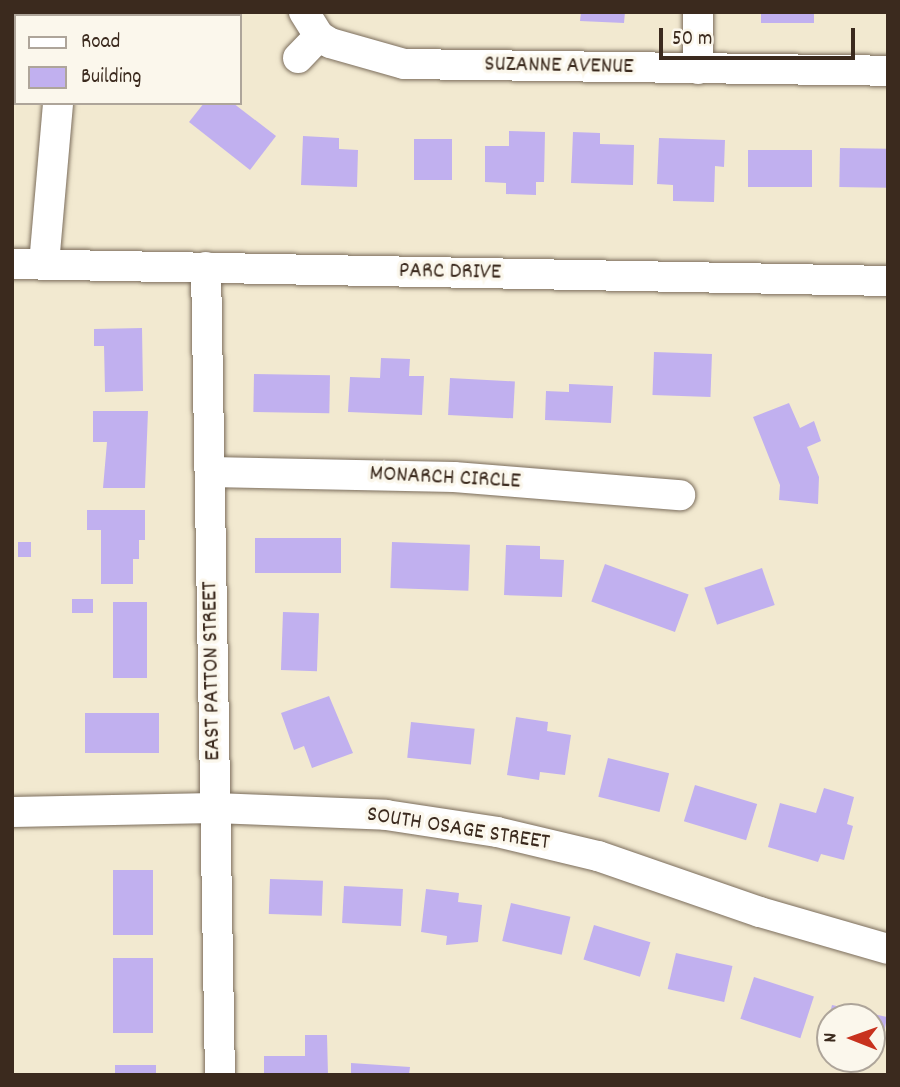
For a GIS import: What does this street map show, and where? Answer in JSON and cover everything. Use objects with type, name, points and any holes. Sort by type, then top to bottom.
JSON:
[{"type":"street","points":[[698,12],[698,69]]},
{"type":"street","points":[[298,58],[311,24]]},
{"type":"street","name":"SUZANNE AVENUE","points":[[311,24],[404,64],[888,71]]},
{"type":"street","points":[[44,264],[58,105]]},
{"type":"street","name":"PARC DRIVE","points":[[12,264],[888,281]]},
{"type":"street","name":"EAST PATTON STREET","points":[[206,267],[220,1075]]},
{"type":"street","name":"MONARCH CIRCLE","points":[[209,471],[454,477],[680,495]]},
{"type":"street","name":"SOUTH OSAGE STREET","points":[[12,812],[215,808],[386,814],[497,832],[598,856],[760,912],[888,949]]},
{"type":"green space","points":[[12,12],[24,12],[14,14],[12,168]]},
{"type":"building","points":[[162,12],[201,12],[201,14]]},
{"type":"building","points":[[581,12],[625,12],[624,23],[580,21]]},
{"type":"building","points":[[761,12],[814,12],[814,23],[761,23]]},
{"type":"building","points":[[202,105],[236,105],[276,136],[250,170],[189,122]]},
{"type":"building","points":[[509,131],[545,132],[544,182],[536,182],[536,195],[506,194],[506,183],[485,182],[485,146],[509,146]]},
{"type":"building","points":[[573,132],[600,133],[600,144],[634,145],[633,185],[571,183]]},
{"type":"building","points":[[303,136],[339,138],[339,149],[358,150],[357,187],[301,185]]},
{"type":"building","points":[[659,138],[725,140],[724,167],[715,166],[714,202],[673,201],[673,185],[657,184]]},
{"type":"building","points":[[414,139],[452,139],[452,180],[414,180]]},
{"type":"building","points":[[840,148],[888,149],[887,188],[839,187]]},
{"type":"building","points":[[748,150],[812,150],[812,187],[748,187]]},
{"type":"building","points":[[142,328],[143,391],[105,392],[104,346],[94,346],[94,329]]},
{"type":"building","points":[[654,352],[712,354],[710,397],[652,395]]},
{"type":"building","points":[[381,358],[410,359],[409,376],[424,376],[422,415],[348,412],[350,377],[380,378]]},
{"type":"building","points":[[254,374],[330,375],[329,413],[253,412]]},
{"type":"building","points":[[450,378],[515,381],[513,418],[448,415]]},
{"type":"building","points":[[569,384],[613,386],[611,423],[545,420],[546,391],[569,392]]},
{"type":"building","points":[[789,403],[800,428],[814,421],[821,441],[807,447],[819,477],[818,504],[779,500],[780,485],[753,417]]},
{"type":"building","points":[[93,411],[148,411],[145,488],[103,488],[107,442],[93,442]]},
{"type":"building","points":[[87,510],[145,510],[145,540],[139,540],[139,559],[133,559],[133,584],[101,584],[101,530],[87,530]]},
{"type":"building","points":[[255,538],[341,538],[341,573],[255,573]]},
{"type":"building","points":[[18,542],[31,542],[31,557],[18,557]]},
{"type":"building","points":[[392,542],[470,545],[468,591],[390,588]]},
{"type":"building","points":[[506,545],[540,546],[540,559],[564,560],[562,597],[504,595]]},
{"type":"building","points":[[605,564],[689,594],[675,632],[591,602]]},
{"type":"building","points":[[762,568],[775,605],[717,625],[704,588]]},
{"type":"building","points":[[72,599],[93,599],[93,613],[72,613]]},
{"type":"building","points":[[113,602],[147,602],[147,678],[113,678]]},
{"type":"building","points":[[283,612],[319,613],[317,671],[281,670]]},
{"type":"building","points":[[329,696],[353,753],[312,768],[304,746],[294,750],[281,713]]},
{"type":"building","points":[[85,713],[159,713],[159,753],[85,753]]},
{"type":"building","points":[[516,717],[548,722],[547,731],[571,735],[565,775],[540,772],[539,780],[507,775]]},
{"type":"building","points":[[411,722],[475,729],[471,764],[407,758]]},
{"type":"building","points":[[608,758],[669,773],[659,812],[598,797]]},
{"type":"building","points":[[695,785],[757,804],[746,840],[684,821]]},
{"type":"building","points":[[824,788],[854,797],[847,824],[853,826],[844,860],[821,854],[818,862],[768,847],[780,803],[816,813]]},
{"type":"building","points":[[113,870],[153,870],[153,935],[113,935]]},
{"type":"building","points":[[270,879],[323,881],[322,916],[269,914]]},
{"type":"building","points":[[344,886],[403,889],[401,926],[342,923]]},
{"type":"building","points":[[426,889],[459,893],[458,902],[482,905],[478,942],[446,945],[447,936],[421,932]]},
{"type":"building","points":[[511,903],[570,917],[562,955],[502,941]]},
{"type":"building","points":[[594,925],[650,942],[640,977],[583,959]]},
{"type":"building","points":[[676,953],[733,966],[724,1002],[668,989]]},
{"type":"building","points":[[113,958],[153,958],[153,1033],[113,1033]]},
{"type":"building","points":[[754,977],[814,996],[800,1038],[740,1019]]},
{"type":"building","points":[[305,1035],[327,1035],[328,1075],[264,1075],[264,1056],[305,1056]]},
{"type":"building","points":[[351,1063],[410,1067],[409,1075],[351,1075]]},
{"type":"building","points":[[115,1065],[156,1065],[156,1075],[115,1075]]}]
